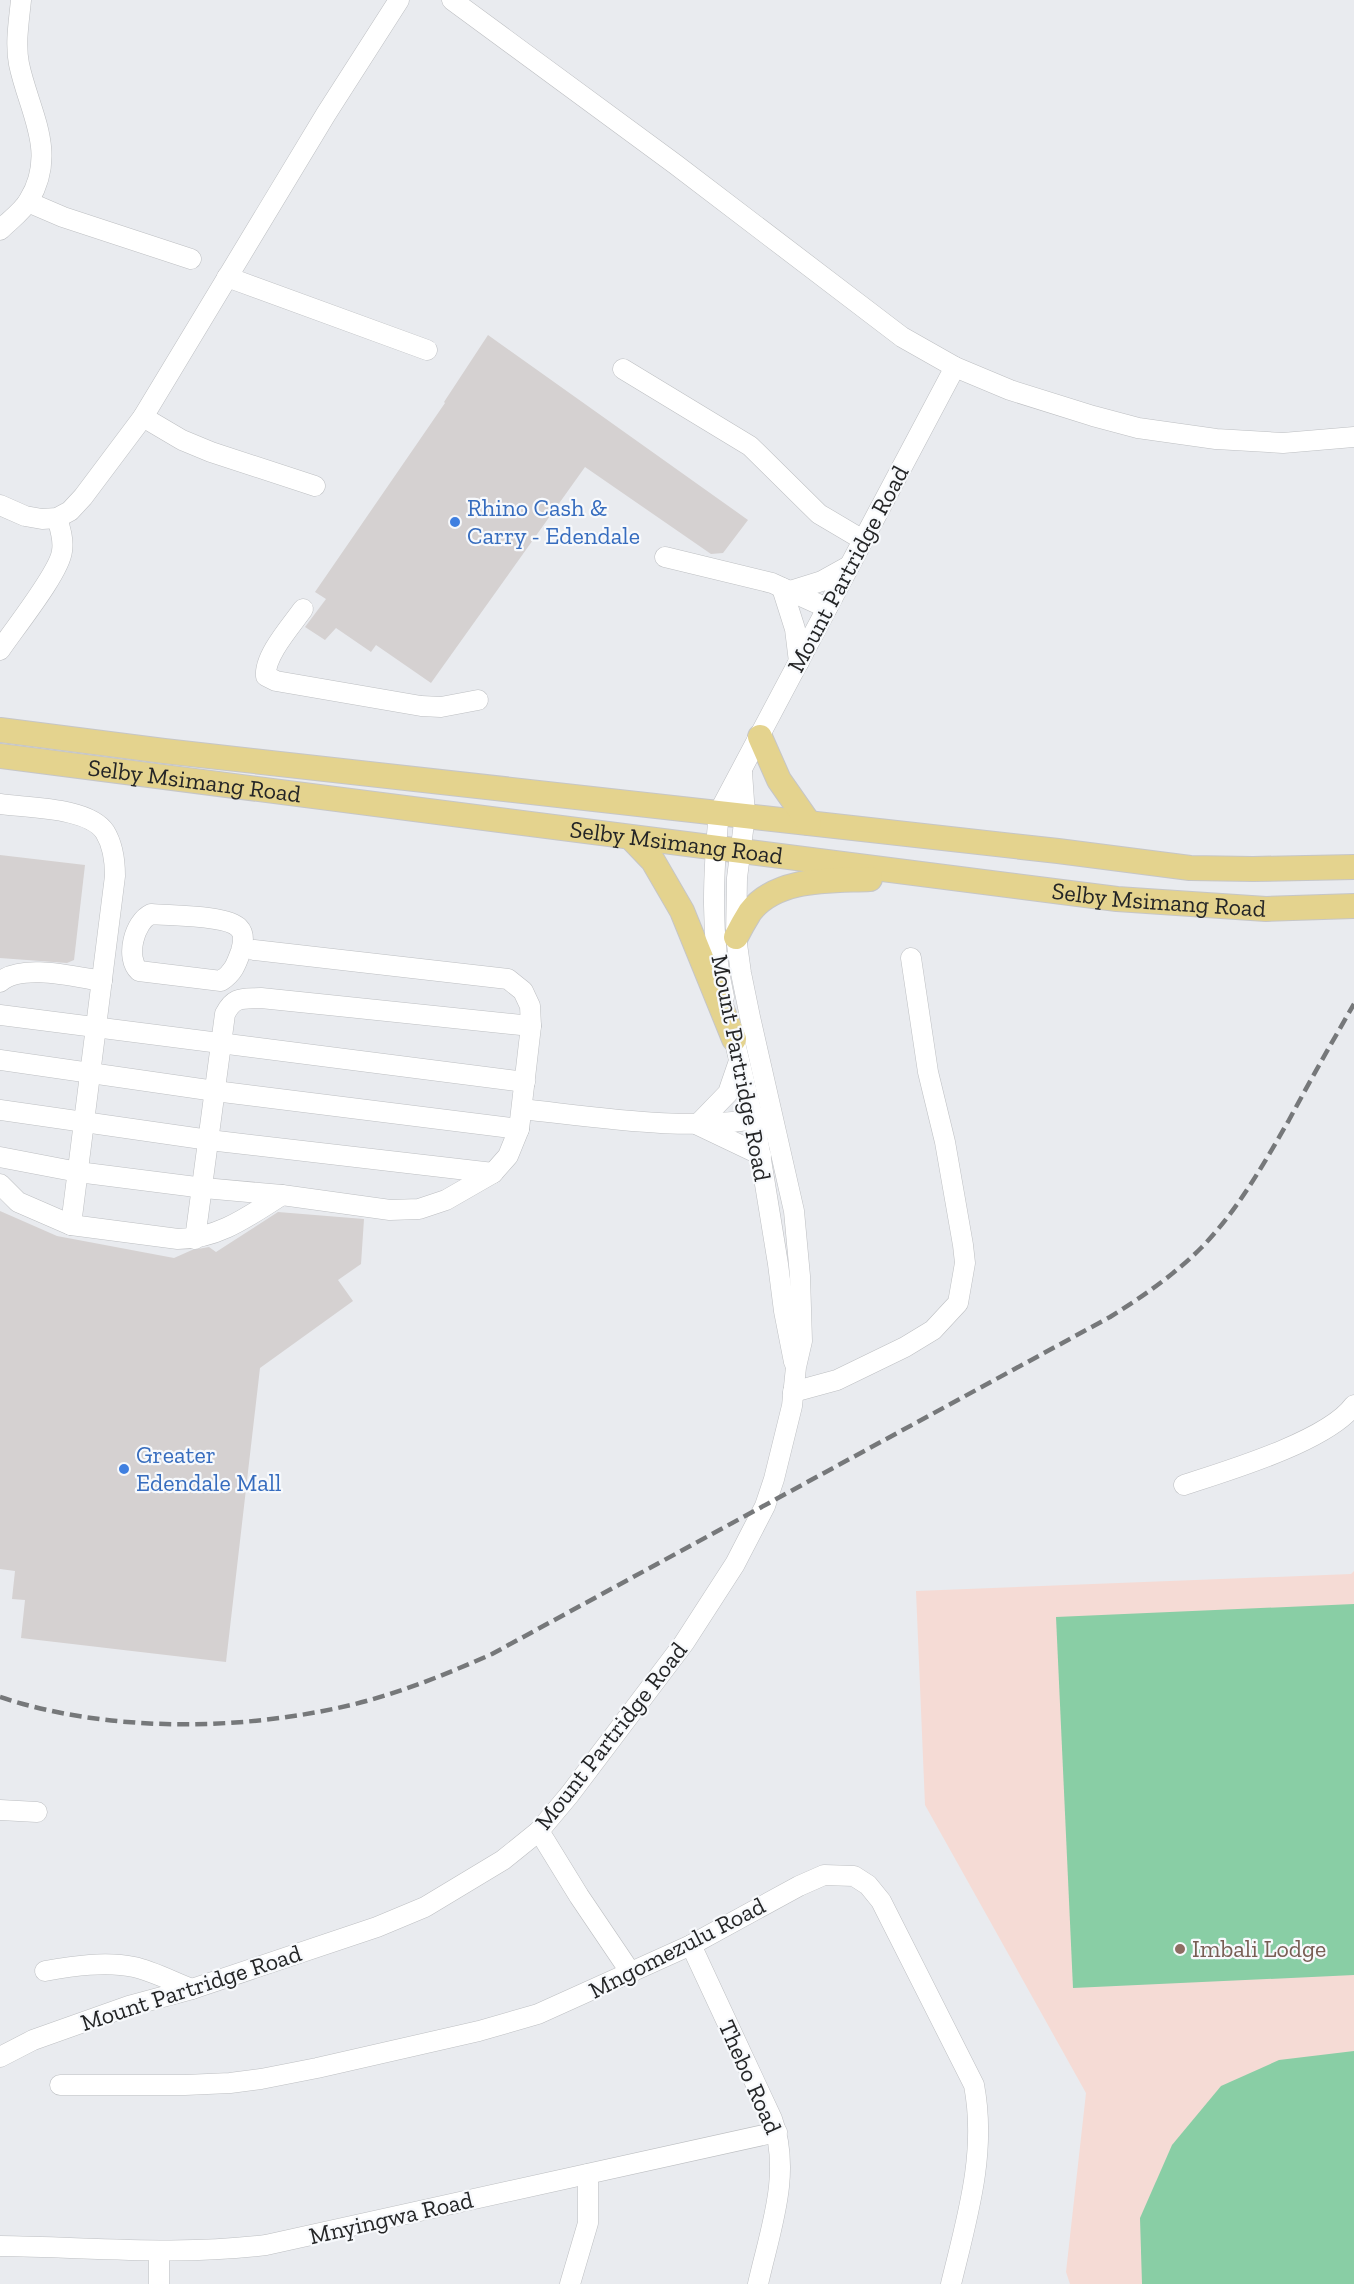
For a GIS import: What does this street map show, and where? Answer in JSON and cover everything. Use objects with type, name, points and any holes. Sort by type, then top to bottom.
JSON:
[{"type":"main road","name":"Selby Msimang Road","points":[[0,730],[1190,868],[1354,867]]},
{"type":"main road","points":[[760,737],[779,780],[809,823]]},
{"type":"main road","name":"Selby Msimang Road","points":[[0,756],[631,838],[741,850],[920,876],[1117,899],[1210,907],[1277,909],[1354,906]]},
{"type":"main road","points":[[631,838],[653,861],[682,911],[737,1050]]},
{"type":"main road","points":[[736,937],[750,912],[762,900],[788,887],[811,882],[920,876]]},
{"type":"street","points":[[0,230],[28,202],[42,164],[42,144],[19,62],[17,40],[21,0]]},
{"type":"street","points":[[0,505],[25,516],[42,519],[57,518],[70,511],[83,497],[143,417],[326,114],[399,0]]},
{"type":"street","points":[[453,0],[675,164],[902,337],[956,367],[1010,390],[1138,428],[1216,439],[1283,443],[1354,437]]},
{"type":"street","points":[[28,202],[63,217],[191,259]]},
{"type":"street","points":[[227,277],[427,350]]},
{"type":"street","name":"Mount Partridge Road","points":[[796,1367],[784,1311],[754,1119],[722,987],[715,935],[716,847],[719,812],[956,367]]},
{"type":"street","points":[[623,369],[741,440],[819,514],[863,540]]},
{"type":"street","points":[[143,417],[182,440],[211,452],[315,486]]},
{"type":"street","points":[[0,650],[55,570],[62,552],[62,539],[57,518]]},
{"type":"street","points":[[665,557],[750,577],[827,608]]},
{"type":"street","points":[[786,590],[822,581],[849,566]]},
{"type":"street","points":[[786,590],[795,629],[799,662]]},
{"type":"street","points":[[303,609],[270,656],[265,668],[266,676],[276,681],[421,706],[441,707],[478,700]]},
{"type":"street","name":"Mount Partridge Road","points":[[0,2056],[33,2040],[118,2010],[192,1989],[377,1927],[425,1906],[503,1860],[539,1831],[570,1794],[684,1643],[735,1564],[765,1506],[774,1479],[783,1448],[802,1341],[798,1244],[794,1211],[743,984],[736,937],[735,907],[745,815],[742,772]]},
{"type":"street","points":[[0,804],[74,813],[92,820],[104,831],[112,848],[116,876],[71,1226]]},
{"type":"street","points":[[151,914],[225,921],[239,928],[243,936],[243,944],[235,968],[221,981],[139,971],[132,960],[137,926],[151,914]]},
{"type":"street","points":[[0,1157],[78,1172],[282,1195],[390,1210],[419,1209],[446,1200],[493,1173],[508,1156],[519,1129],[531,1026],[530,1006],[523,991],[508,979],[254,950]]},
{"type":"street","points":[[793,1392],[837,1380],[905,1347],[933,1330],[958,1303],[965,1263],[963,1245],[945,1142],[928,1072],[911,958]]},
{"type":"street","points":[[0,982],[14,974],[28,972],[102,981]]},
{"type":"street","points":[[221,981],[230,1005]]},
{"type":"street","points":[[195,1239],[204,1188],[225,1014],[230,1005],[238,999],[261,998],[531,1026]]},
{"type":"street","points":[[0,1015],[96,1025],[525,1082]]},
{"type":"street","points":[[696,1123],[728,1093],[737,1050]]},
{"type":"street","points":[[0,1060],[215,1091],[519,1129]]},
{"type":"street","points":[[522,1109],[631,1120],[696,1123],[754,1119],[773,1115]]},
{"type":"street","points":[[0,1110],[209,1140],[493,1173]]},
{"type":"street","points":[[696,1123],[761,1155]]},
{"type":"street","points":[[0,1184],[18,1202],[71,1226],[159,1238],[195,1239],[231,1227],[282,1195]]},
{"type":"street","points":[[1184,1485],[1252,1463],[1291,1446],[1327,1427],[1354,1405]]},
{"type":"street","points":[[0,1810],[37,1812]]},
{"type":"street","points":[[539,1831],[631,1973]]},
{"type":"street","name":"Mngomezulu Road","points":[[60,2085],[185,2085],[261,2079],[479,2031],[537,2014],[631,1973],[691,1945],[799,1886],[824,1875],[854,1876],[868,1885],[881,1901],[974,2085],[979,2109],[978,2159],[973,2191],[951,2284]]},
{"type":"street","name":"Thebo Road","points":[[691,1945],[777,2132],[781,2148],[777,2198],[758,2284]]},
{"type":"street","points":[[45,1971],[70,1966],[136,1967],[192,1989]]},
{"type":"street","name":"Mnyingwa Road","points":[[0,2246],[159,2252],[238,2249],[266,2245],[777,2132]]},
{"type":"street","points":[[570,2284],[588,2223],[588,2174]]},
{"type":"street","points":[[159,2252],[159,2284]]},
{"type":"shaded area","name":"Imbali Lodge","points":[[1354,1571],[1354,2284],[1070,2284],[1066,2272],[1086,2093],[925,1805],[916,1591],[1351,1574]]},
{"type":"green space","points":[[1354,1604],[1354,1975],[1073,1988],[1056,1617]]},
{"type":"green space","points":[[1354,2051],[1354,2284],[1142,2284],[1140,2218],[1172,2145],[1221,2086],[1279,2060]]},
{"type":"building","points":[[488,335],[748,520],[723,553],[711,554],[585,467],[431,683],[376,645],[371,652],[336,628],[325,640],[305,627],[326,599],[315,592],[445,403]]},
{"type":"building","points":[[0,855],[85,865],[74,960],[67,963],[0,958]]},
{"type":"building","name":"Greater Edendale Mall","points":[[0,1211],[57,1236],[174,1258],[192,1250],[209,1247],[216,1252],[278,1212],[364,1219],[361,1264],[338,1280],[353,1301],[260,1368],[226,1662],[21,1638],[25,1600],[12,1599],[15,1571],[0,1569]]},
{"type":"railway","points":[[0,1697],[42,1709],[130,1722],[175,1724],[265,1720],[309,1714],[387,1695],[492,1654],[1110,1317],[1157,1285],[1201,1248],[1238,1203],[1279,1137],[1354,1004]]},
{"type":"place","name":"Rhino Cash & Carry - Edendale","points":[[455,522]]},
{"type":"place","name":"Greater Edendale Mall","points":[[124,1469]]},
{"type":"place","name":"Imbali Lodge","points":[[1180,1949]]}]
